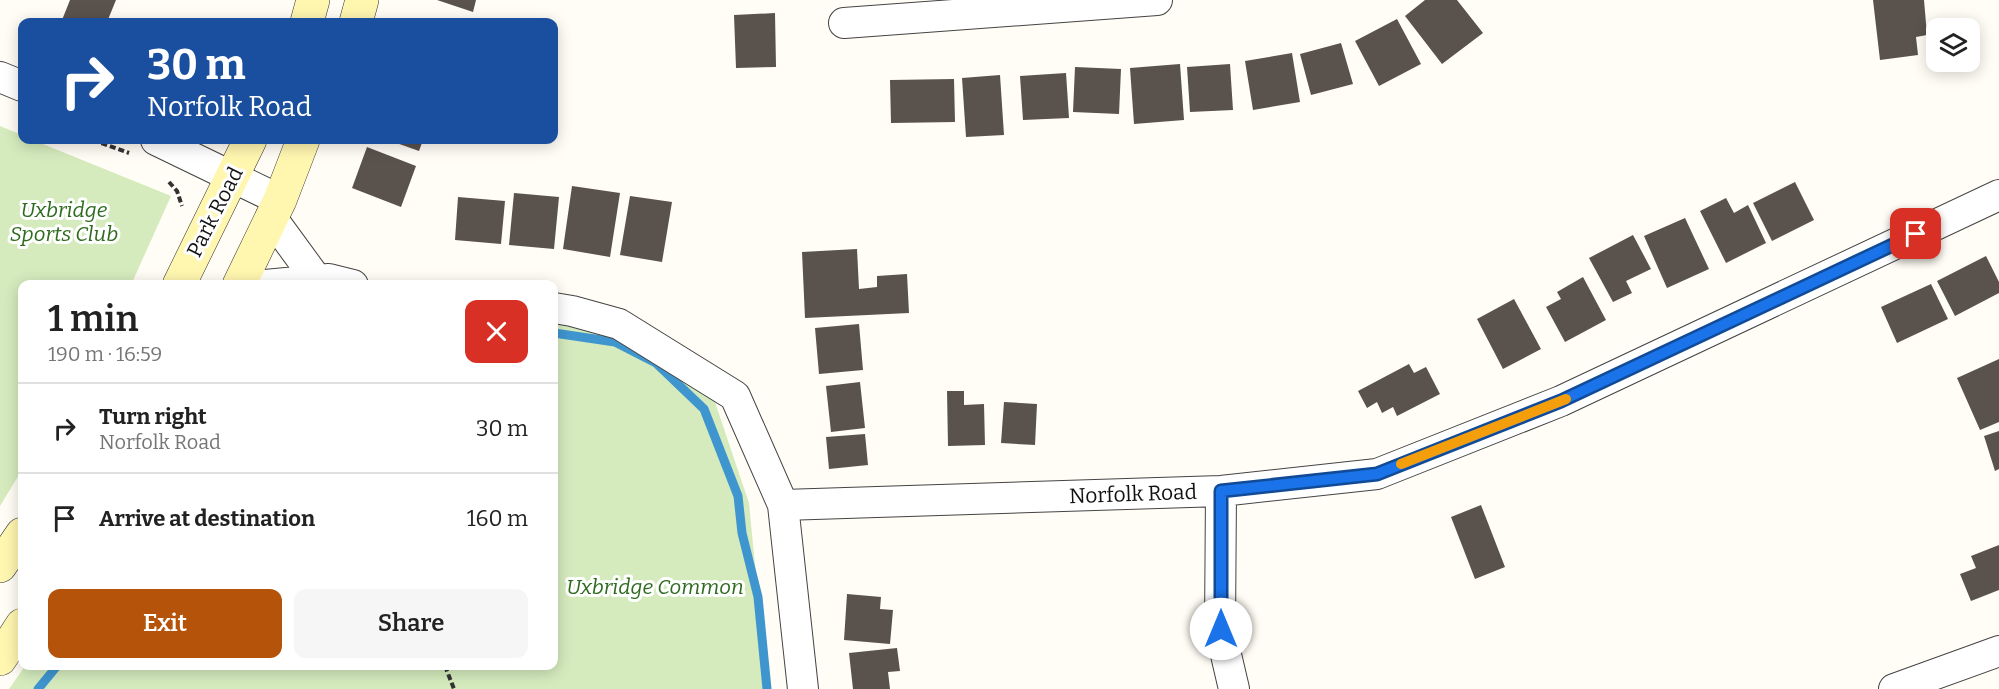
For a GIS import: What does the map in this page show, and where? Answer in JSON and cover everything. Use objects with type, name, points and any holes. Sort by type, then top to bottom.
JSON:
[{"type":"main road","points":[[308,18],[313,0]]},
{"type":"main road","points":[[357,18],[362,0]]},
{"type":"main road","name":"Park Road","points":[[181,280],[248,144]]},
{"type":"main road","points":[[241,280],[276,208],[301,144]]},
{"type":"main road","points":[[0,566],[18,540]]},
{"type":"main road","points":[[0,659],[18,631]]},
{"type":"street","points":[[844,23],[1157,0]]},
{"type":"street","points":[[0,77],[18,84]]},
{"type":"street","points":[[146,148],[233,176],[276,208],[316,280],[333,280]]},
{"type":"street","name":"Norfolk Road","points":[[783,505],[1221,491],[1377,474],[1561,401],[1999,195]]},
{"type":"street","points":[[558,309],[619,324],[735,396],[783,505],[803,689]]},
{"type":"street","points":[[1221,491],[1221,629],[1234,689]]},
{"type":"street","points":[[1894,689],[1999,651]]},
{"type":"path","points":[[120,144],[146,148]]},
{"type":"path","points":[[168,180],[177,191],[183,212]]},
{"type":"path","points":[[447,670],[454,689]]},
{"type":"green space","name":"Uxbridge Sports Club","points":[[0,126],[18,133],[18,144],[43,144],[171,196],[133,280],[18,280],[18,477],[0,506]]},
{"type":"green space","name":"Uxbridge Common","points":[[558,309],[619,324],[715,402],[749,503],[767,689],[9,689],[22,670],[558,670]]},
{"type":"building","points":[[70,0],[116,0],[109,18],[63,18]]},
{"type":"building","points":[[437,0],[476,0],[473,12]]},
{"type":"building","points":[[1425,0],[1457,0],[1483,33],[1442,64],[1405,16]]},
{"type":"building","points":[[1873,0],[1924,0],[1926,35],[1916,37],[1918,55],[1880,60]]},
{"type":"building","points":[[775,13],[776,67],[736,68],[734,15]]},
{"type":"building","points":[[1397,19],[1421,64],[1379,86],[1355,41]]},
{"type":"building","points":[[1341,43],[1353,84],[1311,95],[1300,54]]},
{"type":"building","points":[[1292,53],[1300,102],[1253,110],[1245,61]]},
{"type":"building","points":[[1180,64],[1184,120],[1134,124],[1130,68]]},
{"type":"building","points":[[1230,64],[1233,110],[1190,112],[1187,67]]},
{"type":"building","points":[[1075,67],[1121,69],[1119,114],[1073,112]]},
{"type":"building","points":[[1066,73],[1069,118],[1023,120],[1020,76]]},
{"type":"building","points":[[1000,75],[1004,135],[966,137],[962,78]]},
{"type":"building","points":[[954,79],[955,122],[891,123],[890,80]]},
{"type":"building","points":[[399,144],[422,144],[419,151]]},
{"type":"building","points":[[367,147],[416,166],[401,207],[352,188]]},
{"type":"building","points":[[1795,182],[1814,220],[1772,241],[1753,203]]},
{"type":"building","points":[[572,186],[620,193],[610,257],[563,249]]},
{"type":"building","points":[[514,193],[559,197],[554,249],[509,245]]},
{"type":"building","points":[[630,196],[672,202],[662,262],[620,255]]},
{"type":"building","points":[[458,197],[505,201],[501,244],[455,240]]},
{"type":"building","points":[[1726,198],[1734,213],[1748,205],[1766,243],[1726,263],[1700,211]]},
{"type":"building","points":[[1685,218],[1709,269],[1667,288],[1644,236]]},
{"type":"building","points":[[1633,235],[1651,269],[1626,281],[1632,293],[1613,302],[1589,258]]},
{"type":"building","points":[[857,249],[859,289],[877,287],[877,276],[907,274],[909,313],[805,318],[802,252]]},
{"type":"building","points":[[1986,256],[1999,282],[1999,293],[1955,316],[1937,281]]},
{"type":"building","points":[[1583,277],[1606,320],[1565,342],[1546,307],[1561,299],[1557,292]]},
{"type":"building","points":[[1931,284],[1948,319],[1897,343],[1881,307]]},
{"type":"building","points":[[1514,299],[1541,349],[1503,369],[1477,319]]},
{"type":"building","points":[[859,324],[863,370],[819,374],[815,328]]},
{"type":"building","points":[[1999,359],[1999,422],[1980,430],[1957,378]]},
{"type":"building","points":[[1409,364],[1414,373],[1426,367],[1440,394],[1397,416],[1393,407],[1382,413],[1377,402],[1367,408],[1358,391]]},
{"type":"building","points":[[860,382],[865,428],[831,432],[826,386]]},
{"type":"building","points":[[947,391],[964,391],[964,405],[984,404],[985,445],[948,446]]},
{"type":"building","points":[[1004,402],[1037,404],[1035,445],[1001,443]]},
{"type":"building","points":[[1999,431],[1999,469],[1995,471],[1984,436]]},
{"type":"building","points":[[865,434],[868,465],[829,469],[826,437]]},
{"type":"building","points":[[1481,505],[1505,567],[1475,579],[1451,517]]},
{"type":"building","points":[[1999,545],[1999,590],[1971,601],[1960,574],[1976,568],[1971,556]]},
{"type":"building","points":[[847,594],[881,597],[880,609],[893,610],[890,644],[844,640]]},
{"type":"building","points":[[897,648],[900,671],[888,672],[890,689],[853,689],[849,653]]},
{"type":"waterway","points":[[558,334],[615,342],[656,363],[704,409],[738,496],[742,533],[758,597],[767,689]]},
{"type":"waterway","points":[[38,689],[54,670]]},
{"type":"slow traffic","points":[[1401,464],[1566,399]]},
{"type":"route","points":[[1221,629],[1221,491],[1377,474],[1561,401],[1916,234]]}]
